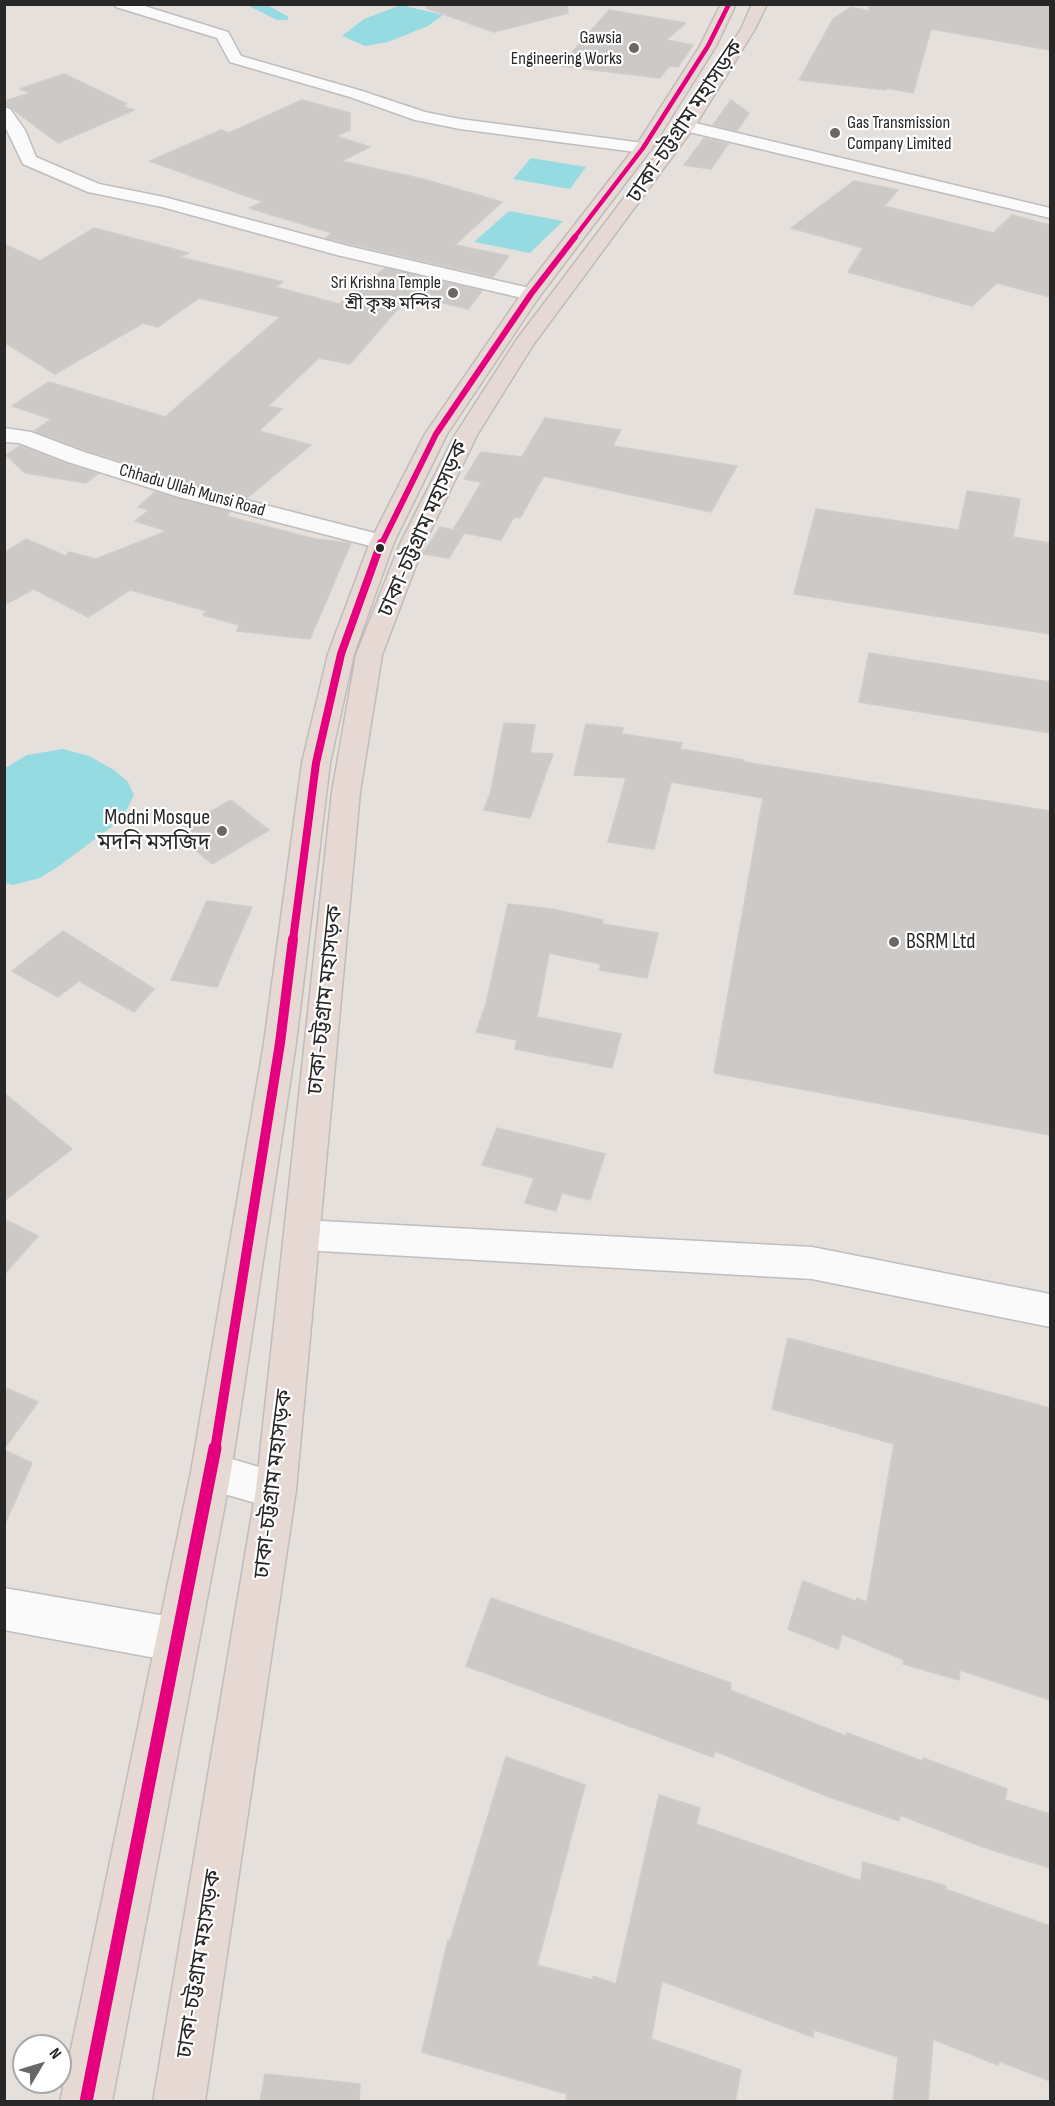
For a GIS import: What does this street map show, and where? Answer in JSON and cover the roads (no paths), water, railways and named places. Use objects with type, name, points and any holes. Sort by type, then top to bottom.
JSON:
[{"type":"highway","name":"ঢাকা-চট্টগ্রাম মহাসড়ক","points":[[86,2102],[211,1472],[280,1043],[316,763],[341,654],[382,542],[436,435],[531,294],[643,148],[708,46],[729,4]]},
{"type":"highway","name":"ঢাকা-চট্টগ্রাম মহাসড়ক","points":[[178,2102],[276,1490],[346,792],[369,655],[412,544],[466,435],[524,343],[687,126],[748,29],[760,4]]},
{"type":"street","points":[[121,4],[223,35],[236,59],[282,75],[356,94],[421,116],[460,124],[643,148]]},
{"type":"street","points":[[282,75],[329,100],[372,117]]},
{"type":"street","points":[[4,112],[17,130],[29,160],[94,188],[164,202],[344,251],[531,294]]},
{"type":"street","points":[[687,126],[1050,213]]},
{"type":"street","points":[[404,128],[446,135],[566,138]]},
{"type":"street","name":"Chhadu Ullah Munsi Road","points":[[4,435],[23,437],[76,457],[187,492],[382,542]]},
{"type":"street","points":[[302,1235],[812,1263],[1050,1311]]},
{"type":"street","points":[[211,1472],[276,1490]]},
{"type":"street","points":[[4,1609],[177,1640]]},
{"type":"water","points":[[401,5],[443,15],[428,26],[388,42],[365,46],[342,36],[364,19]]},
{"type":"water","points":[[531,158],[586,167],[570,189],[513,179]]},
{"type":"water","points":[[509,211],[563,221],[530,253],[474,242]]},
{"type":"water","points":[[63,749],[89,756],[114,770],[128,782],[134,795],[122,819],[59,866],[40,878],[13,885],[5,883],[5,768],[27,755]]},
{"type":"waterway","points":[[252,4],[282,17]]},
{"type":"place","name":"Gawsia Engineering Works","points":[[634,48]]},
{"type":"place","name":"Gas Transmission Company Limited","points":[[835,133]]},
{"type":"place","name":"Sri Krishna Temple শ্রী কৃষ্ণ মন্দির","points":[[453,293]]},
{"type":"place","name":"Modni Mosque মদনি মসজিদ","points":[[222,831]]},
{"type":"place","name":"BSRM Ltd","points":[[894,942]]}]
